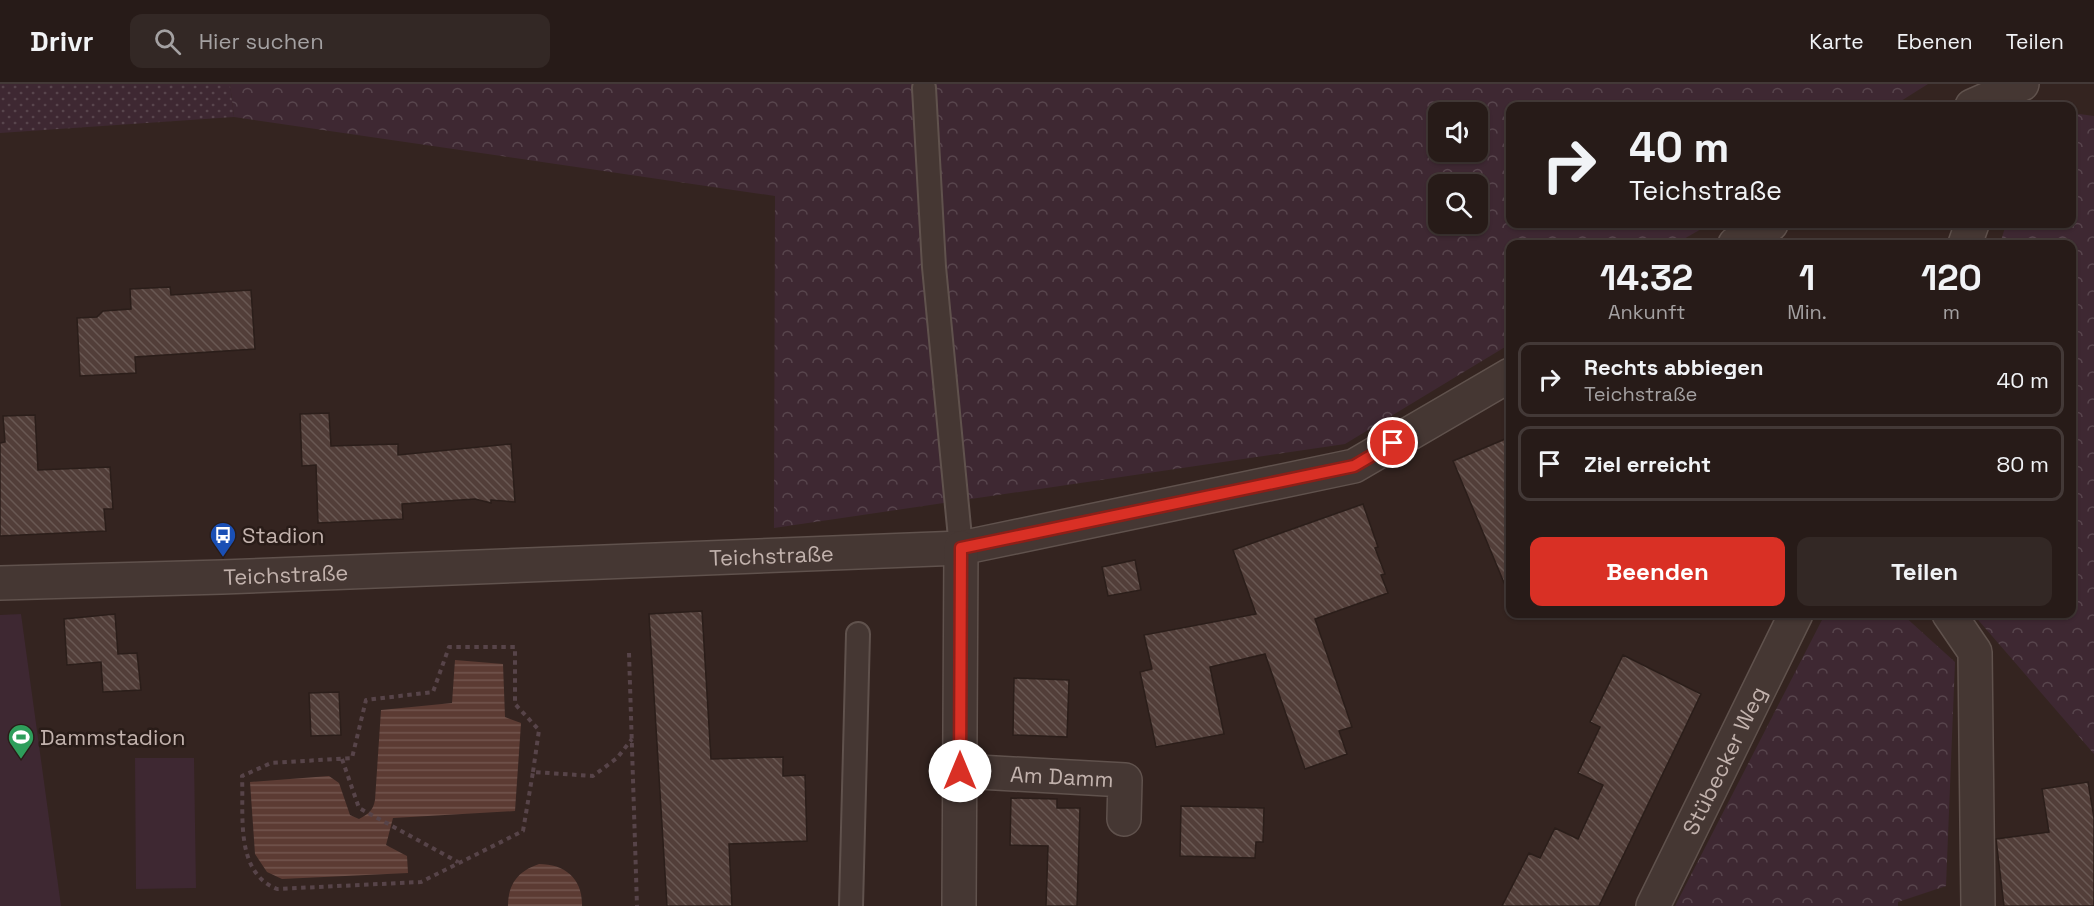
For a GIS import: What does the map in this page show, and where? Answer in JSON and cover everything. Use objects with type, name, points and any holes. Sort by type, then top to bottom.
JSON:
[{"type":"street","points":[[1981,102],[2022,84]]},
{"type":"street","points":[[1742,240],[1764,228]]},
{"type":"street","name":"Teichstraße","points":[[0,583],[233,577],[961,548],[1354,466],[1506,377]]},
{"type":"street","points":[[959,906],[961,548]]},
{"type":"street","name":"Stübecker Weg","points":[[1653,906],[1794,618]]},
{"type":"street","points":[[1952,618],[1975,652],[1978,906]]},
{"type":"street","name":"Am Damm","points":[[960,771],[1125,780],[1124,819]]},
{"type":"lane","points":[[924,88],[934,267],[961,548]]},
{"type":"lane","points":[[851,906],[858,634]]},
{"type":"path","points":[[449,647],[515,647],[515,704],[539,730],[523,831],[421,882],[277,889],[263,884],[253,872],[246,852],[242,776],[271,763],[342,759],[352,758],[366,700],[433,692],[449,647]]},
{"type":"path","points":[[629,653],[637,906]]},
{"type":"path","points":[[533,772],[593,776],[617,758],[632,739]]},
{"type":"path","points":[[342,759],[359,808],[459,862]]},
{"type":"green space","points":[[0,84],[230,84],[234,117],[0,133]]},
{"type":"green space","points":[[230,84],[1928,84],[1899,102],[1506,102],[1506,228],[1703,228],[1682,240],[1506,240],[1506,346],[1345,444],[774,528],[775,196],[234,117]]},
{"type":"green space","points":[[2076,114],[2094,116],[2094,754],[1976,618],[2076,618],[2076,240],[2001,240],[2005,228],[2076,228]]},
{"type":"green space","name":"Dammstadion","points":[[21,614],[61,906],[0,906],[0,615]]},
{"type":"green space","points":[[1823,618],[1906,618],[1955,662],[1946,886],[1898,902],[1898,906],[1675,906]]},
{"type":"green space","points":[[135,758],[194,758],[196,888],[136,889]]},
{"type":"shaded area","points":[[455,660],[503,664],[505,717],[521,723],[515,811],[393,818],[386,845],[407,856],[408,873],[282,879],[267,872],[255,854],[250,782],[329,776],[339,783],[350,815],[359,819],[371,810],[375,800],[381,710],[452,703]]},
{"type":"shaded area","points":[[539,864],[557,867],[571,875],[582,896],[582,906],[508,906],[510,891],[516,879],[525,870]]},
{"type":"building","points":[[170,287],[171,295],[251,290],[255,349],[135,357],[136,373],[80,376],[77,318],[97,317],[103,311],[131,309],[130,289]]},
{"type":"building","points":[[329,413],[331,446],[398,444],[398,455],[511,444],[515,502],[491,500],[491,503],[475,499],[402,504],[403,519],[318,523],[316,465],[302,466],[300,414]]},
{"type":"building","points":[[35,415],[38,470],[110,467],[113,509],[104,509],[106,531],[0,536],[0,443],[5,442],[3,416]]},
{"type":"building","points":[[1506,439],[1506,587],[1453,461]]},
{"type":"building","points":[[1363,504],[1378,547],[1375,548],[1385,574],[1381,575],[1388,593],[1315,619],[1352,727],[1339,731],[1347,754],[1305,769],[1265,654],[1210,667],[1224,734],[1156,747],[1140,672],[1152,669],[1144,635],[1256,614],[1233,550]]},
{"type":"building","points":[[1135,560],[1141,590],[1108,596],[1102,567]]},
{"type":"building","points":[[702,611],[711,759],[783,757],[783,776],[805,775],[807,841],[729,844],[732,906],[667,906],[649,614]]},
{"type":"building","points":[[115,614],[118,654],[137,653],[141,690],[103,692],[101,662],[67,665],[64,619]]},
{"type":"building","points":[[1623,655],[1701,694],[1681,736],[1599,906],[1502,906],[1529,853],[1540,858],[1555,828],[1578,839],[1603,785],[1578,773],[1600,727],[1590,722]]},
{"type":"building","points":[[1014,678],[1069,680],[1067,737],[1013,735]]},
{"type":"building","points":[[339,692],[341,735],[311,736],[309,693]]},
{"type":"building","points":[[2088,782],[2094,818],[2094,906],[2004,906],[1996,839],[2049,832],[2042,789]]},
{"type":"building","points":[[1011,798],[1057,799],[1057,808],[1080,808],[1077,906],[1046,906],[1048,846],[1010,845]]},
{"type":"building","points":[[1181,806],[1264,808],[1263,842],[1256,842],[1255,858],[1180,856]]},
{"type":"place","name":"Stadion","points":[[223,558]]},
{"type":"place","name":"Dammstadion","points":[[21,760]]},
{"type":"route","points":[[960,771],[961,548],[1354,466],[1393,443]]}]
